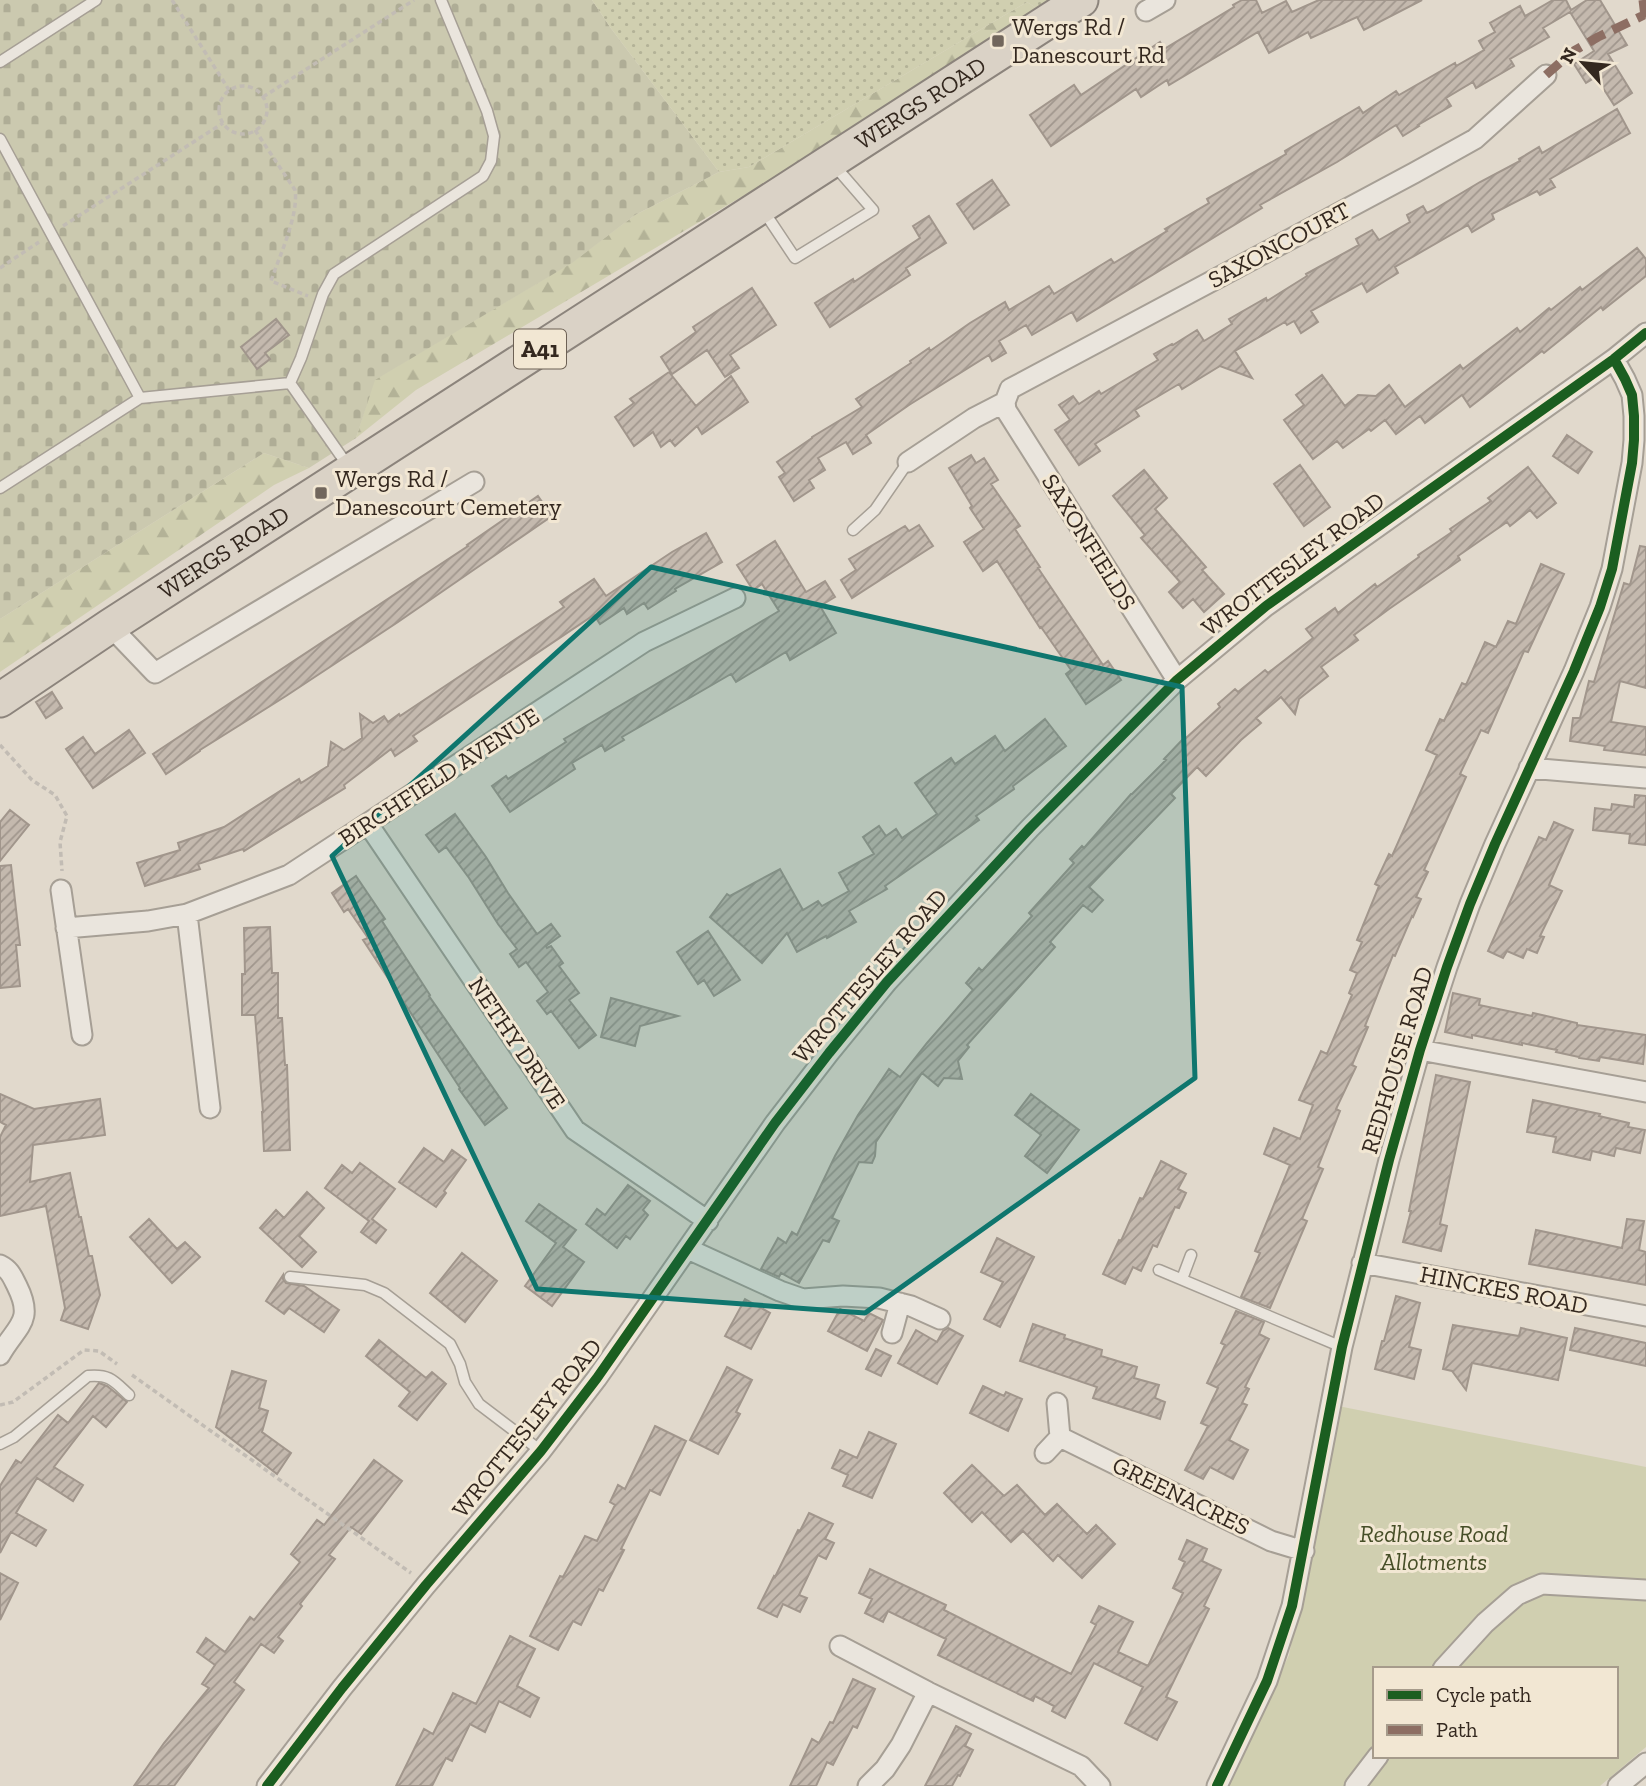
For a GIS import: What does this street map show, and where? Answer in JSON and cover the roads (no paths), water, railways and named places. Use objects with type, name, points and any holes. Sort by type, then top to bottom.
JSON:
[{"type":"highway","name":"WERGS ROAD","points":[[0,700],[110,626],[1081,0]]},
{"type":"street","points":[[1146,11],[1165,0]]},
{"type":"street","name":"SAXONCOURT","points":[[908,462],[974,418],[1005,401],[1010,389],[1475,139],[1546,75]]},
{"type":"street","name":"WROTTESLEY ROAD","points":[[267,1786],[426,1585],[541,1451],[609,1361],[775,1123],[829,1053],[887,982],[1030,828],[1177,680],[1266,606],[1614,359],[1646,333]]},
{"type":"street","name":"REDHOUSE ROAD","points":[[1217,1786],[1267,1681],[1292,1605],[1342,1347],[1402,1109],[1420,1050],[1470,904],[1574,671],[1612,569],[1634,440],[1632,395],[1614,359]]},
{"type":"street","name":"SAXONFIELDS","points":[[1005,401],[1006,410],[1177,680]]},
{"type":"street","points":[[110,626],[155,673],[474,482]]},
{"type":"street","name":"BIRCHFIELD AVENUE","points":[[66,928],[148,921],[187,914],[289,876],[644,642],[735,598]]},
{"type":"street","points":[[1529,768],[1646,778]]},
{"type":"street","name":"NETHY DRIVE","points":[[368,824],[575,1130],[708,1221]]},
{"type":"street","points":[[61,890],[82,1035]]},
{"type":"street","points":[[187,914],[210,1108]]},
{"type":"street","points":[[1420,1050],[1646,1092]]},
{"type":"street","points":[[688,1249],[803,1299],[843,1296],[879,1298],[911,1306],[940,1319]]},
{"type":"street","name":"HINCKES ROAD","points":[[1362,1263],[1646,1317]]},
{"type":"street","points":[[0,1265],[8,1269],[23,1299],[24,1319],[0,1355]]},
{"type":"street","points":[[892,1333],[900,1303]]},
{"type":"street","points":[[1045,1452],[1060,1437],[1057,1404]]},
{"type":"street","name":"GREENACRES","points":[[1060,1437],[1271,1541],[1304,1551]]},
{"type":"street","points":[[1445,1667],[1485,1623],[1517,1595],[1542,1584],[1646,1591]]},
{"type":"street","points":[[840,1646],[1081,1766],[1100,1786]]},
{"type":"street","points":[[868,1786],[891,1761],[928,1692]]},
{"type":"street","points":[[1355,1786],[1376,1758]]},
{"type":"street","points":[[1618,1786],[1646,1763]]},
{"type":"lane","points":[[0,62],[96,0]]},
{"type":"lane","points":[[290,383],[320,300],[334,274],[483,176],[491,161],[494,136],[441,0]]},
{"type":"lane","points":[[0,139],[140,398]]},
{"type":"lane","name":"WERGS ROAD","points":[[760,207],[796,258],[873,210],[831,162]]},
{"type":"lane","points":[[290,383],[352,471]]},
{"type":"lane","points":[[0,488],[140,398],[290,383]]},
{"type":"lane","points":[[853,530],[875,510],[908,462]]},
{"type":"lane","points":[[1182,1279],[1191,1255]]},
{"type":"lane","points":[[1159,1270],[1342,1347]]},
{"type":"lane","points":[[290,1277],[365,1285],[384,1293],[450,1344],[465,1382],[479,1404],[541,1451]]},
{"type":"lane","points":[[0,1444],[14,1437],[88,1376],[101,1375],[112,1379],[130,1395]]},
{"type":"place","name":"Wergs Rd / Danescourt Rd","points":[[998,41]]},
{"type":"place","name":"Wergs Rd / Danescourt Cemetery","points":[[321,493]]},
{"type":"park label","name":"Redhouse Road Allotments","points":[[1434,1548]]}]
